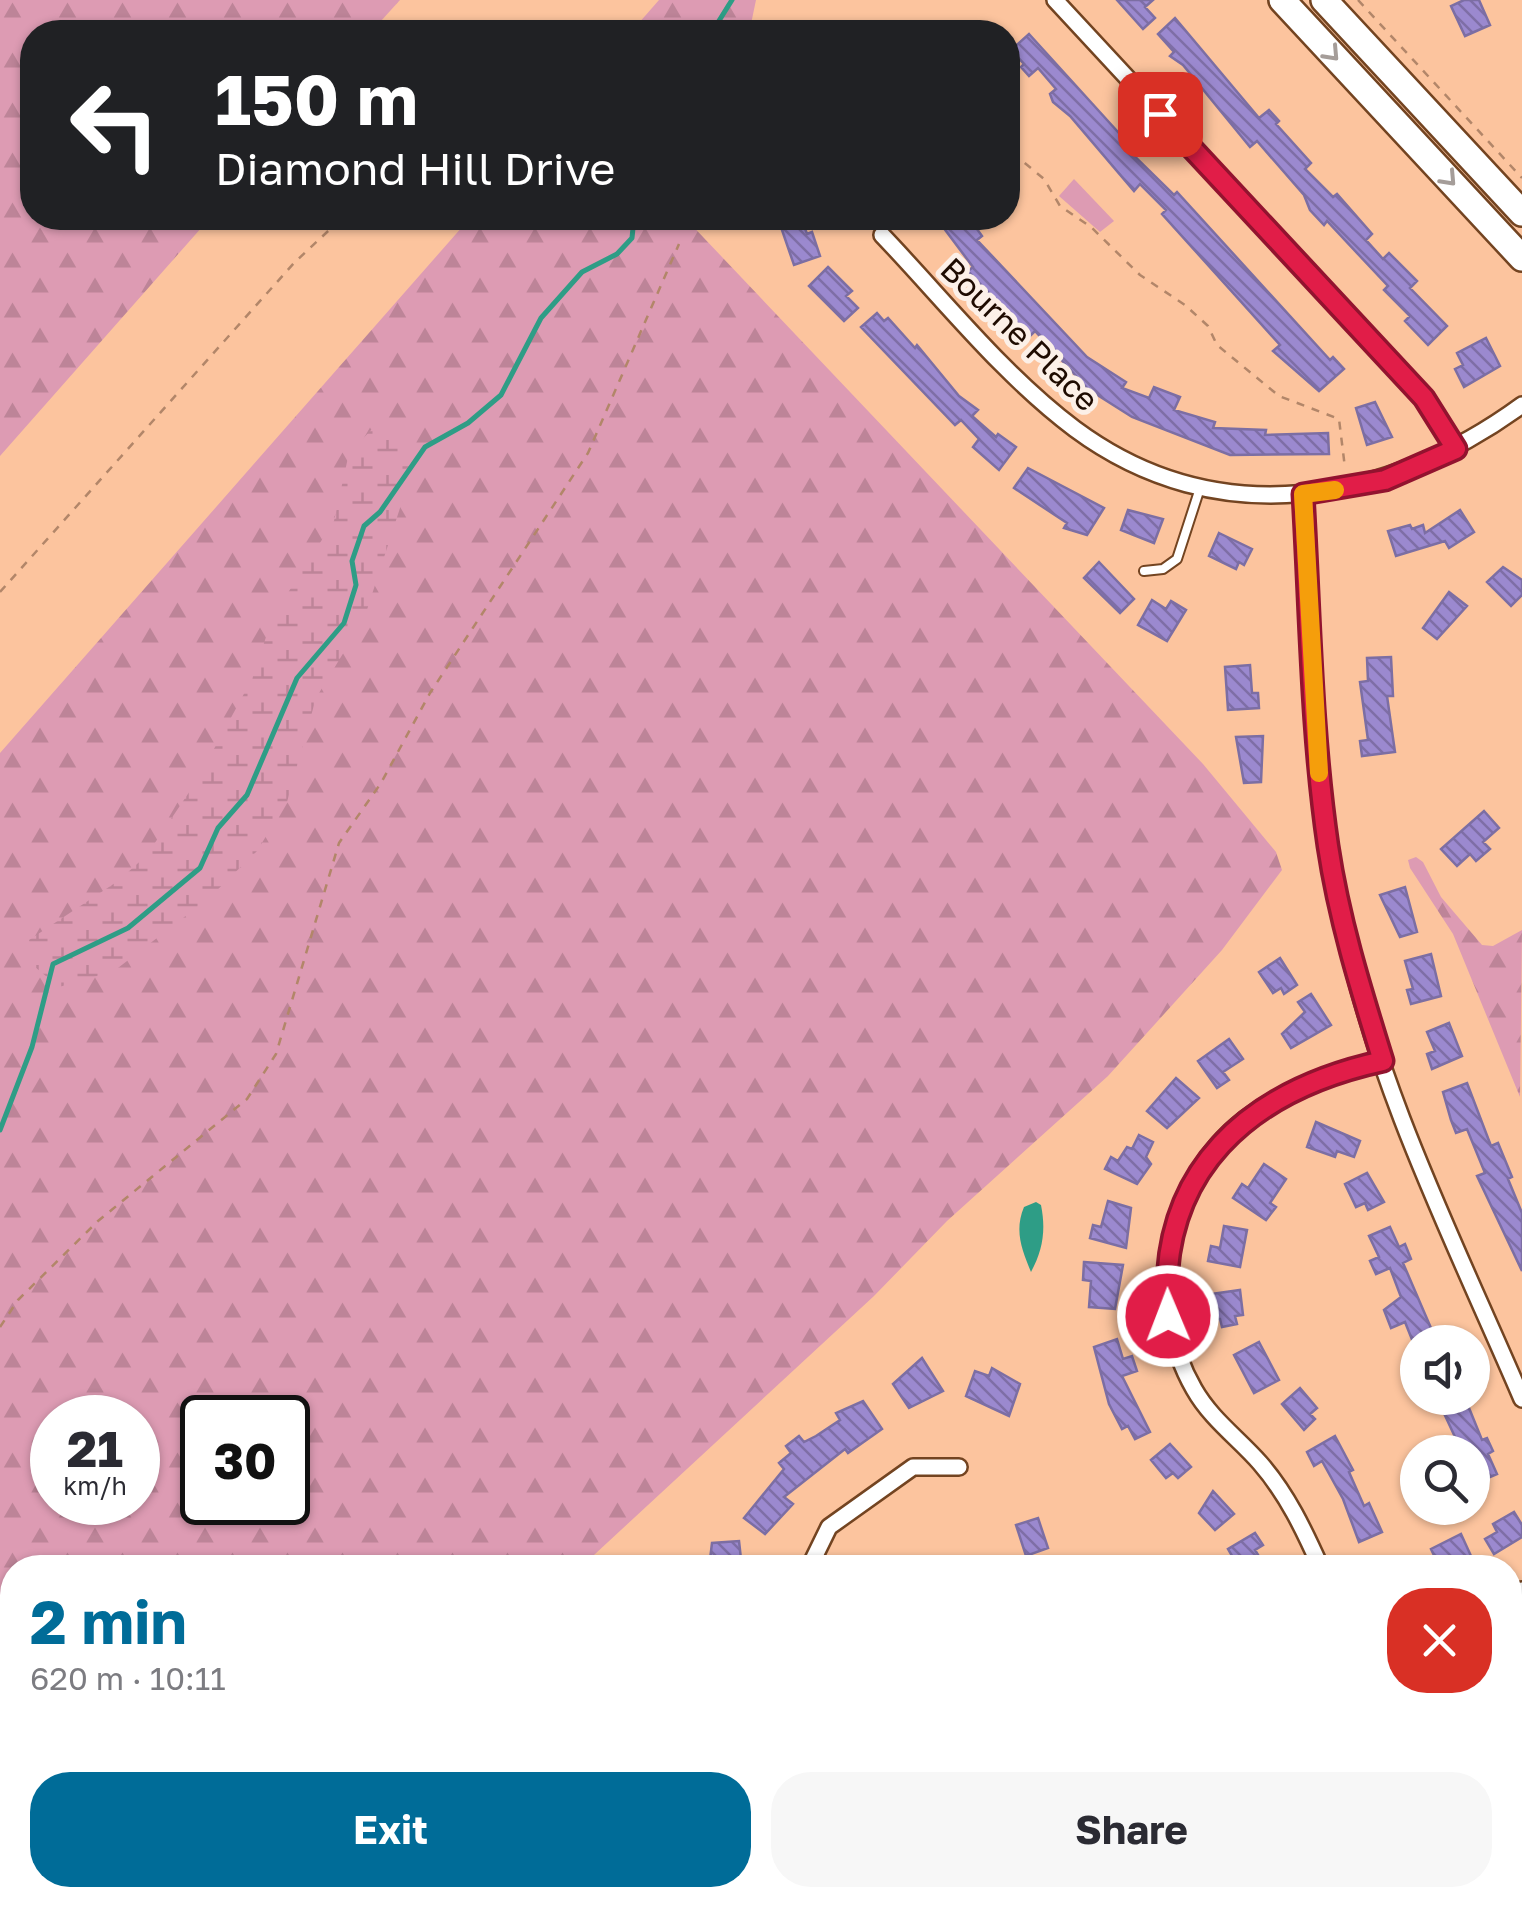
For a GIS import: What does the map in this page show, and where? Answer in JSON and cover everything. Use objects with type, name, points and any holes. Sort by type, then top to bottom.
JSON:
[{"type":"main road","points":[[1282,0],[1522,258]]},
{"type":"main road","points":[[1324,0],[1522,213]]},
{"type":"street","points":[[1055,0],[1424,398],[1456,449]]},
{"type":"street","name":"Bourne Place","points":[[882,234],[1010,373],[1078,431],[1125,458],[1201,485],[1303,494],[1348,489],[1414,469],[1456,449],[1522,404]]},
{"type":"street","points":[[1303,494],[1326,834],[1344,928],[1383,1061],[1422,1164],[1522,1398]]},
{"type":"street","points":[[1314,1555],[1277,1484],[1215,1419],[1183,1368],[1168,1316],[1168,1259],[1193,1183],[1244,1119],[1321,1079],[1383,1061]]},
{"type":"street","points":[[816,1555],[830,1527],[913,1467],[959,1467]]},
{"type":"lane","points":[[1144,571],[1163,569],[1176,559],[1201,485]]},
{"type":"path","points":[[1358,0],[1522,178]]},
{"type":"path","points":[[1020,159],[1044,179],[1060,206],[1091,226],[1140,275],[1185,305],[1208,326],[1217,345],[1279,396],[1339,418],[1348,489]]},
{"type":"path","points":[[0,592],[294,263],[329,230]]},
{"type":"path","points":[[0,1328],[18,1300],[98,1221],[247,1098],[276,1054],[340,843],[381,783],[430,693],[588,453],[679,244]]},
{"type":"green space","points":[[0,0],[400,0],[382,20],[20,20],[20,230],[199,230],[0,456]]},
{"type":"green space","points":[[659,0],[756,0],[752,20],[642,20]]},
{"type":"green space","points":[[1074,179],[1114,221],[1100,232],[1059,196]]},
{"type":"green space","points":[[459,230],[696,230],[1203,764],[1276,852],[1282,870],[1222,950],[1108,1076],[947,1221],[874,1296],[594,1555],[0,1555],[0,753]]},
{"type":"green space","points":[[390,423],[413,468],[364,619],[316,698],[287,802],[257,851],[209,898],[114,971],[59,987],[35,967],[29,940],[118,881],[146,856],[196,782],[252,679],[273,616],[334,521],[349,453],[375,426]]},
{"type":"green space","points":[[1416,857],[1423,862],[1441,897],[1482,945],[1493,946],[1522,930],[1520,1097],[1453,934],[1410,868],[1408,860]]},
{"type":"water","points":[[1036,1202],[1041,1205],[1043,1231],[1031,1272],[1019,1232],[1024,1207]]},
{"type":"building","points":[[1117,0],[1153,0],[1145,7],[1155,18],[1143,29]]},
{"type":"building","points":[[1464,0],[1479,0],[1490,25],[1465,36],[1451,6]]},
{"type":"building","points":[[1175,18],[1259,118],[1269,110],[1279,121],[1276,124],[1311,163],[1305,169],[1333,197],[1337,194],[1372,234],[1366,240],[1383,259],[1389,253],[1417,281],[1410,288],[1447,326],[1428,345],[1405,321],[1410,316],[1384,290],[1388,286],[1327,221],[1324,225],[1310,210],[1304,195],[1257,141],[1250,147],[1183,65],[1170,56],[1174,52],[1158,34]]},
{"type":"building","points":[[1029,34],[1127,142],[1123,145],[1174,195],[1177,192],[1330,360],[1333,357],[1344,369],[1319,391],[1273,351],[1280,345],[1162,214],[1166,210],[1140,184],[1134,191],[1070,116],[1053,102],[1050,94],[1056,89],[1038,68],[1029,76],[1021,67],[1024,64],[1020,60],[1020,42]]},
{"type":"building","points":[[782,230],[812,232],[820,256],[794,265]]},
{"type":"building","points":[[945,230],[978,230],[982,236],[977,240],[1087,357],[1126,382],[1122,388],[1149,398],[1154,387],[1180,397],[1174,410],[1215,422],[1213,428],[1266,430],[1265,435],[1328,433],[1329,454],[1230,455],[1132,417],[1088,389],[1035,331],[1030,336],[968,271],[973,267]]},
{"type":"building","points":[[828,267],[852,291],[846,296],[858,308],[844,321],[809,286]]},
{"type":"building","points":[[877,313],[884,321],[888,318],[915,348],[917,345],[959,396],[978,410],[972,416],[996,437],[998,434],[1016,447],[999,470],[973,447],[979,439],[961,420],[955,425],[861,327]]},
{"type":"building","points":[[1486,338],[1500,366],[1464,387],[1455,369],[1463,365],[1457,353]]},
{"type":"building","points":[[1375,402],[1392,437],[1367,445],[1356,408]]},
{"type":"building","points":[[1028,468],[1104,508],[1087,535],[1064,528],[1067,523],[1014,488]]},
{"type":"building","points":[[1128,510],[1163,519],[1154,543],[1121,530]]},
{"type":"building","points":[[1460,510],[1474,532],[1449,548],[1445,541],[1396,556],[1388,531],[1423,525],[1425,533]]},
{"type":"building","points":[[1219,533],[1252,549],[1244,565],[1239,562],[1236,569],[1209,556]]},
{"type":"building","points":[[1099,562],[1134,599],[1120,613],[1084,578]]},
{"type":"building","points":[[1503,567],[1522,580],[1522,595],[1511,606],[1487,582]]},
{"type":"building","points":[[1449,592],[1467,606],[1437,639],[1423,628]]},
{"type":"building","points":[[1152,600],[1166,609],[1171,601],[1186,610],[1167,641],[1138,625]]},
{"type":"building","points":[[1391,657],[1393,696],[1387,696],[1395,752],[1362,756],[1360,741],[1368,740],[1360,682],[1368,681],[1367,658]]},
{"type":"building","points":[[1250,665],[1252,693],[1258,693],[1259,708],[1228,710],[1225,667]]},
{"type":"building","points":[[1263,736],[1261,782],[1244,783],[1236,737]]},
{"type":"building","points":[[1484,811],[1499,828],[1483,842],[1490,849],[1476,861],[1470,854],[1457,866],[1441,849]]},
{"type":"building","points":[[1405,887],[1417,932],[1400,937],[1380,895]]},
{"type":"building","points":[[1431,954],[1441,996],[1411,1004],[1407,990],[1413,989],[1405,961]]},
{"type":"building","points":[[1280,958],[1297,985],[1284,994],[1281,988],[1273,993],[1259,972]]},
{"type":"building","points":[[1311,994],[1331,1025],[1291,1048],[1282,1034],[1305,1012],[1298,1002]]},
{"type":"building","points":[[1449,1023],[1462,1056],[1432,1069],[1427,1054],[1435,1051],[1427,1032]]},
{"type":"building","points":[[1229,1039],[1243,1059],[1223,1072],[1229,1080],[1217,1088],[1198,1061]]},
{"type":"building","points":[[1176,1078],[1199,1098],[1167,1128],[1147,1111]]},
{"type":"building","points":[[1467,1083],[1491,1146],[1498,1143],[1512,1177],[1508,1179],[1522,1213],[1522,1271],[1477,1176],[1485,1173],[1467,1129],[1456,1133],[1451,1120],[1443,1092]]},
{"type":"building","points":[[1316,1122],[1360,1141],[1354,1157],[1337,1151],[1335,1157],[1307,1147]]},
{"type":"building","points":[[1139,1135],[1153,1142],[1146,1157],[1151,1164],[1137,1184],[1105,1169],[1111,1157],[1118,1161],[1127,1147],[1132,1149]]},
{"type":"building","points":[[1264,1164],[1286,1179],[1270,1203],[1276,1207],[1266,1220],[1233,1198],[1242,1184],[1248,1188]]},
{"type":"building","points":[[1367,1173],[1384,1202],[1368,1210],[1365,1203],[1356,1207],[1345,1184]]},
{"type":"building","points":[[1108,1201],[1131,1208],[1126,1248],[1090,1238],[1093,1225],[1101,1227]]},
{"type":"building","points":[[1224,1226],[1247,1230],[1240,1267],[1208,1261],[1211,1246],[1220,1248]]},
{"type":"building","points":[[1390,1227],[1399,1247],[1405,1244],[1411,1259],[1403,1263],[1430,1325],[1405,1322],[1391,1328],[1384,1310],[1401,1297],[1390,1268],[1376,1274],[1370,1261],[1379,1257],[1369,1236]]},
{"type":"building","points":[[1084,1262],[1123,1265],[1115,1309],[1089,1307],[1091,1281],[1083,1280]]},
{"type":"building","points":[[1240,1290],[1243,1315],[1235,1316],[1237,1324],[1222,1327],[1220,1319],[1215,1319],[1211,1294]]},
{"type":"building","points":[[1117,1339],[1123,1359],[1132,1356],[1137,1371],[1122,1376],[1150,1432],[1135,1439],[1128,1426],[1122,1429],[1109,1404],[1094,1347]]},
{"type":"building","points":[[1259,1342],[1279,1380],[1254,1393],[1234,1355]]},
{"type":"building","points":[[922,1358],[943,1391],[909,1408],[893,1384]]},
{"type":"building","points":[[992,1368],[1020,1384],[1009,1416],[966,1396],[975,1371],[989,1376]]},
{"type":"building","points":[[1300,1388],[1317,1408],[1310,1414],[1315,1419],[1304,1430],[1282,1404]]},
{"type":"building","points":[[863,1401],[882,1429],[848,1453],[845,1449],[784,1497],[793,1504],[765,1534],[744,1518],[784,1469],[779,1463],[791,1453],[786,1446],[799,1436],[804,1442],[816,1436],[840,1420],[836,1413]]},
{"type":"building","points":[[1445,1415],[1472,1415],[1480,1435],[1454,1435]]},
{"type":"building","points":[[1335,1436],[1353,1470],[1349,1472],[1364,1506],[1369,1503],[1382,1532],[1359,1542],[1343,1499],[1322,1461],[1314,1466],[1307,1452]]},
{"type":"building","points":[[1170,1444],[1191,1467],[1178,1478],[1173,1473],[1166,1478],[1151,1460]]},
{"type":"building","points":[[1490,1458],[1497,1474],[1490,1477]]},
{"type":"building","points":[[1213,1491],[1234,1514],[1215,1530],[1199,1513]]},
{"type":"building","points":[[1514,1512],[1522,1525],[1522,1537],[1494,1554],[1485,1539],[1497,1532],[1493,1524]]},
{"type":"building","points":[[1038,1518],[1048,1548],[1026,1555],[1016,1525]]},
{"type":"building","points":[[1255,1533],[1263,1545],[1255,1550],[1258,1555],[1231,1555],[1228,1549]]},
{"type":"building","points":[[1461,1534],[1471,1555],[1434,1555],[1431,1549]]},
{"type":"building","points":[[739,1541],[741,1555],[711,1555],[712,1543]]},
{"type":"waterway","points":[[720,20],[732,0]]},
{"type":"waterway","points":[[0,1130],[32,1047],[53,964],[128,928],[200,868],[218,828],[247,795],[297,678],[344,623],[356,585],[352,561],[364,526],[380,512],[425,447],[468,423],[501,395],[541,318],[582,272],[617,254],[632,238],[633,230]]},
{"type":"slow traffic","points":[[1319,773],[1303,494],[1335,490]]},
{"type":"route","points":[[1160,114],[1424,398],[1456,449],[1385,480],[1303,494],[1320,787],[1328,850],[1344,928],[1383,1061],[1321,1079],[1285,1095],[1244,1119],[1227,1135],[1193,1183],[1173,1231],[1166,1288],[1168,1316]]}]
